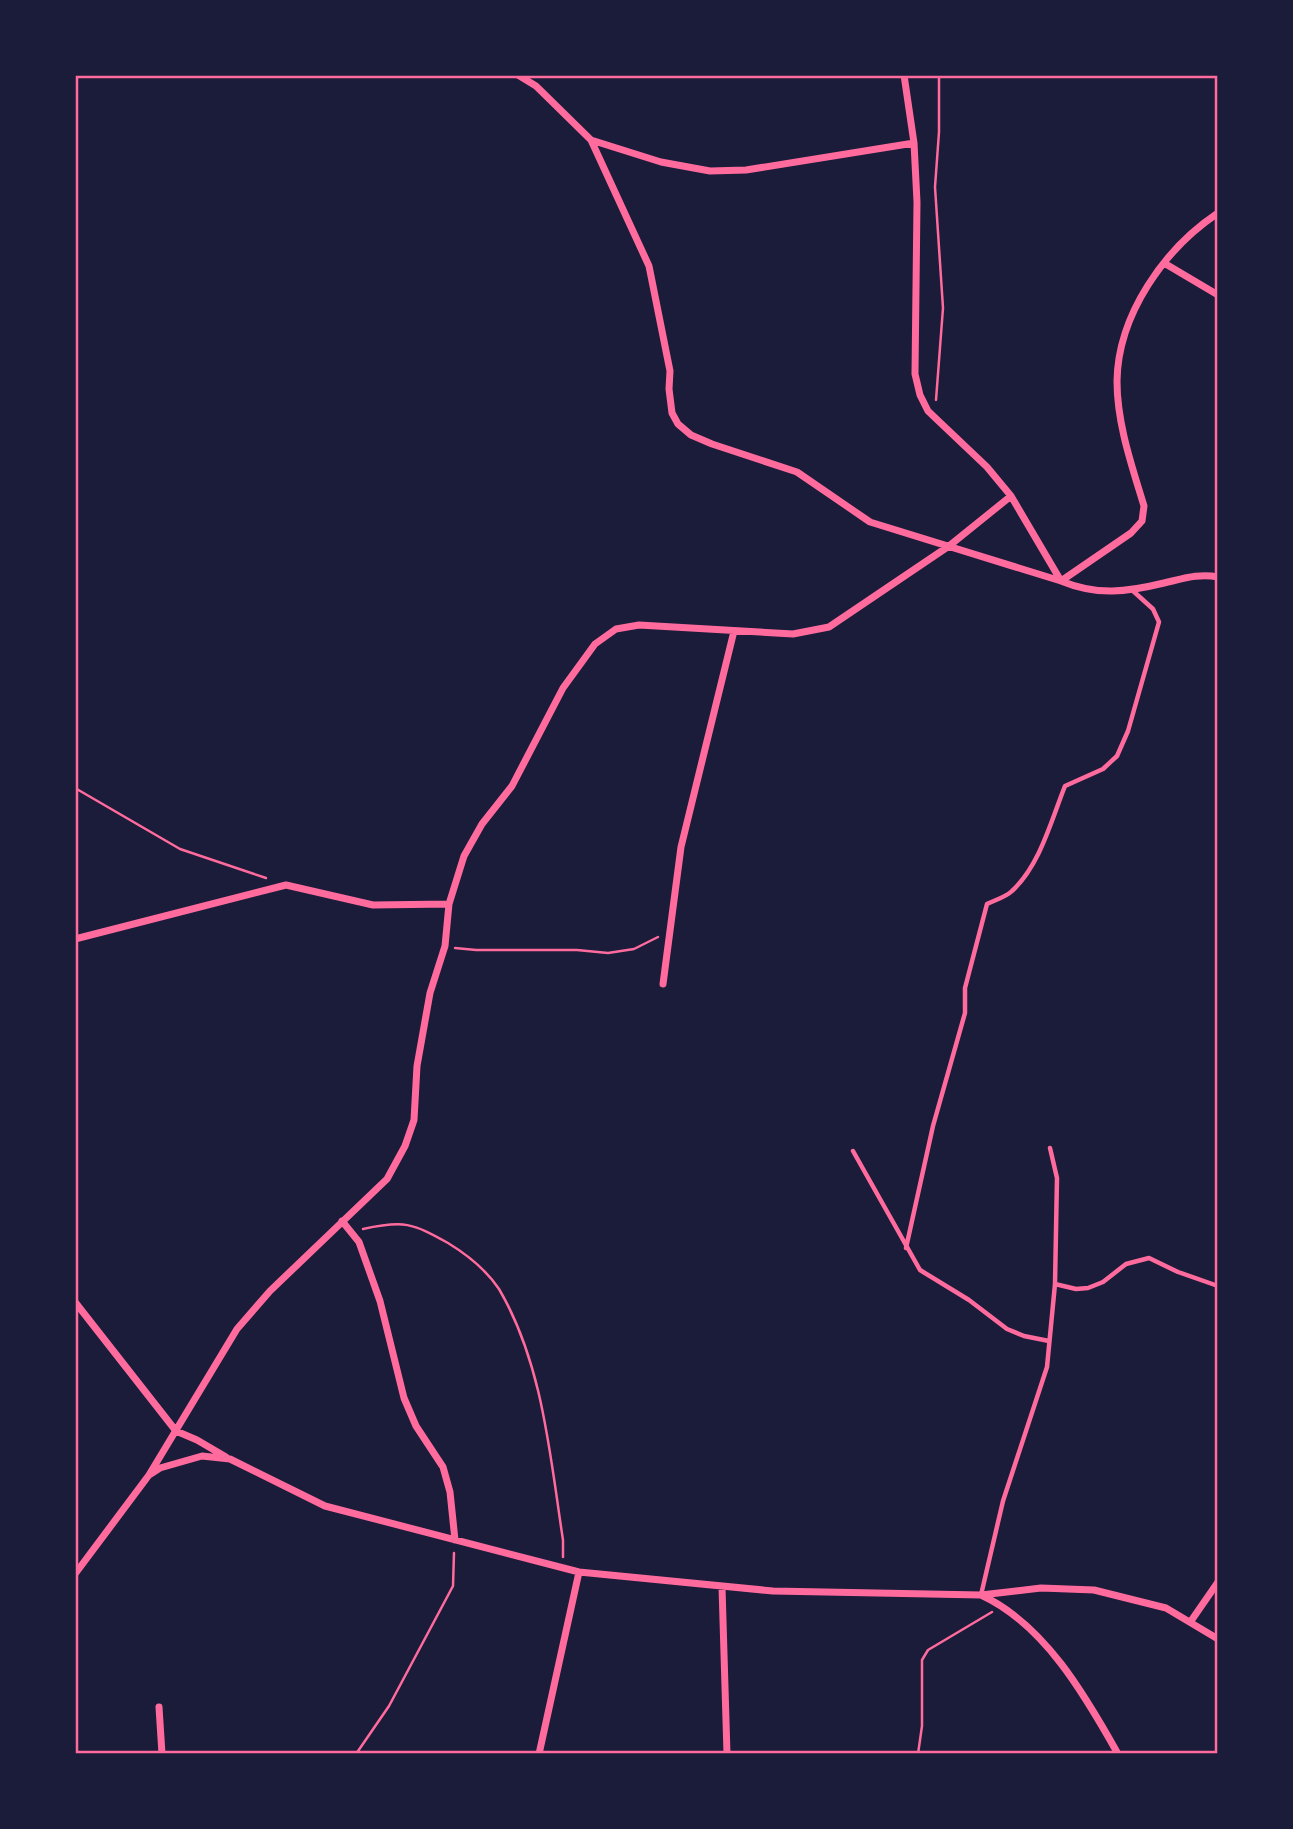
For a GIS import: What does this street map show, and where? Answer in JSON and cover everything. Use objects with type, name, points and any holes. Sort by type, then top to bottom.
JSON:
[{"type":"street","points":[[518,75],[536,86],[591,140],[649,266],[670,371],[669,389],[673,413],[678,424],[691,435],[797,472],[870,522],[1093,592],[1131,590],[1195,576],[1218,577]]},
{"type":"street","points":[[904,75],[914,143],[917,202],[915,374],[920,395],[928,411],[987,467],[1010,496],[1061,581]]},
{"type":"street","points":[[591,140],[661,162],[710,171],[746,170],[914,143]]},
{"type":"street","points":[[1061,581],[1131,533],[1142,521],[1144,506],[1121,418],[1117,384],[1118,364],[1133,312],[1164,263],[1198,226],[1218,214]]},
{"type":"street","points":[[1164,263],[1218,295]]},
{"type":"street","points":[[75,1574],[149,1475],[237,1329],[271,1291],[387,1179],[405,1146],[414,1120],[417,1066],[430,993],[444,946],[449,904],[464,856],[482,824],[512,786],[563,688],[595,644],[616,629],[639,625],[793,634],[829,626],[949,546],[1010,496]]},
{"type":"street","points":[[663,984],[681,846],[734,631]]},
{"type":"street","points":[[75,939],[286,885],[373,905],[449,904]]},
{"type":"street","points":[[342,1221],[359,1242],[380,1301],[404,1398],[416,1426],[443,1467],[450,1492],[455,1539]]},
{"type":"street","points":[[75,1302],[176,1431],[325,1506],[579,1572],[785,1591],[981,1595],[1041,1588],[1094,1590],[1166,1608],[1218,1639]]},
{"type":"street","points":[[149,1475],[160,1468],[202,1456],[230,1459]]},
{"type":"street","points":[[539,1754],[579,1572]]},
{"type":"street","points":[[1191,1621],[1218,1582]]},
{"type":"street","points":[[722,1587],[727,1754]]},
{"type":"street","points":[[981,1595],[1004,1606],[1051,1653],[1095,1713],[1118,1754]]},
{"type":"street","points":[[159,1707],[162,1754]]},
{"type":"lane","points":[[906,1248],[933,1126],[965,1013],[965,988],[987,904],[1011,894],[1024,877],[1040,850],[1065,786],[1103,769],[1117,756],[1128,732],[1159,622],[1153,609],[1131,590]]},
{"type":"lane","points":[[981,1595],[1003,1501],[1047,1367],[1055,1284],[1057,1178],[1050,1148]]},
{"type":"lane","points":[[853,1150],[920,1270],[969,1300],[1007,1329],[1049,1341]]},
{"type":"lane","points":[[1055,1284],[1076,1289],[1088,1288],[1103,1282],[1126,1264],[1149,1258],[1218,1286]]},
{"type":"path","points":[[935,418],[943,308],[935,187],[939,75]]},
{"type":"path","points":[[75,788],[180,849],[286,885]]},
{"type":"path","points":[[444,946],[476,950],[577,950],[608,953],[634,949],[671,926]]},
{"type":"path","points":[[350,1232],[387,1223],[417,1226],[465,1254],[498,1287],[524,1342],[544,1416],[563,1540],[563,1568]]},
{"type":"path","points":[[356,1754],[389,1706],[453,1586],[455,1539]]},
{"type":"path","points":[[918,1754],[922,1726],[922,1660],[928,1650],[1004,1606]]}]
